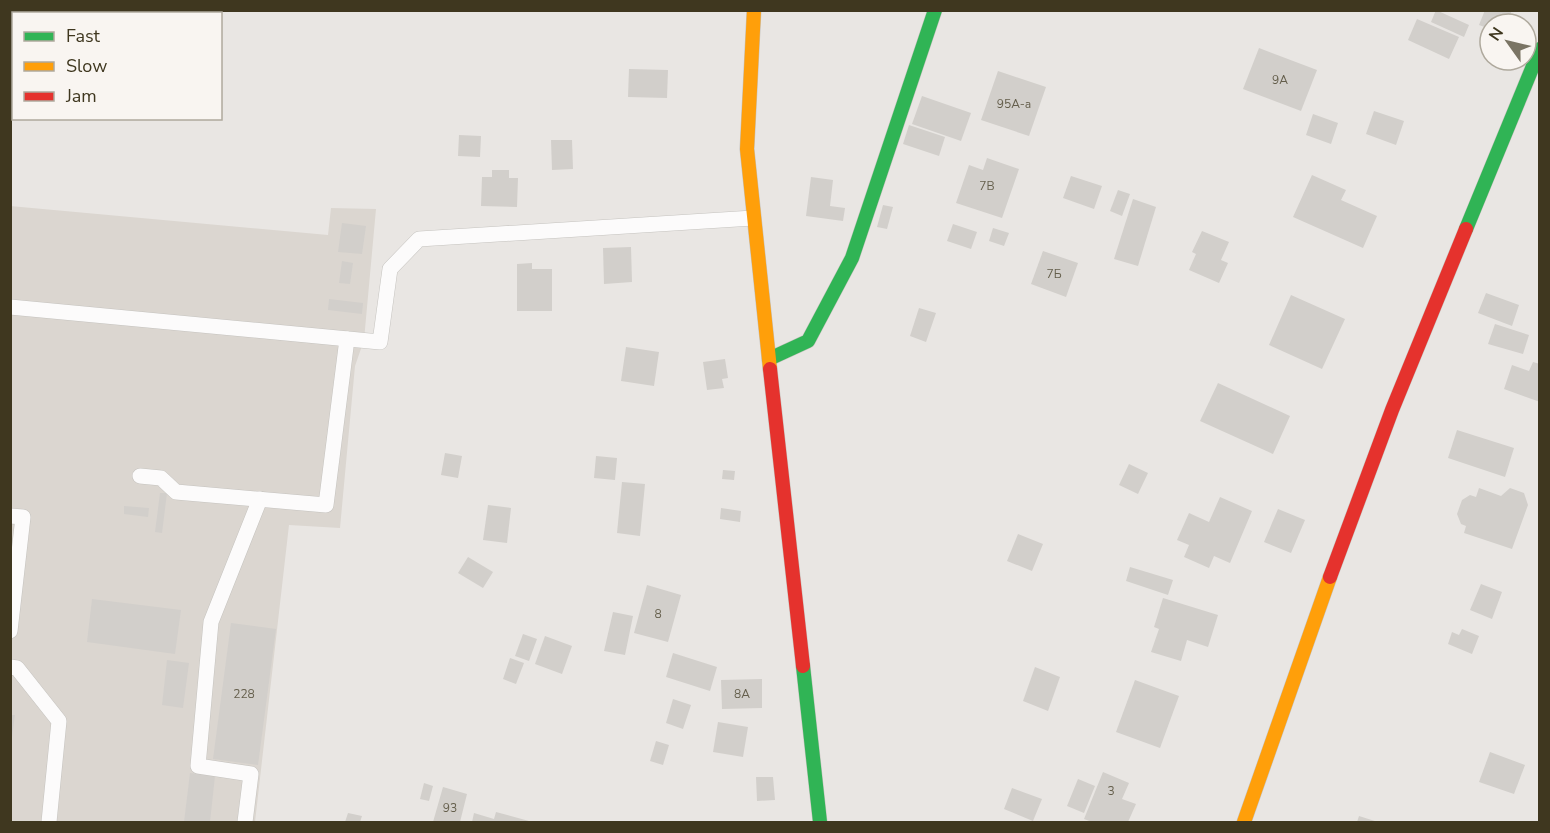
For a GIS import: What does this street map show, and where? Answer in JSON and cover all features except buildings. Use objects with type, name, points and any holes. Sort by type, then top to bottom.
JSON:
[{"type":"street","points":[[754,10],[747,149],[820,822]]},
{"type":"street","points":[[769,359],[808,341],[852,258],[935,10]]},
{"type":"street","points":[[1244,822],[1392,410],[1539,48]]},
{"type":"lane","points":[[10,307],[380,342],[390,269],[419,239],[753,218]]},
{"type":"lane","points":[[141,476],[162,478],[176,492],[326,505],[347,339]]},
{"type":"lane","points":[[245,822],[251,774],[198,766],[211,622],[260,499]]},
{"type":"lane","points":[[10,516],[23,517],[10,631]]},
{"type":"lane","points":[[10,667],[17,668],[59,721],[49,822]]},
{"type":"shaded area","points":[[10,206],[328,235],[331,208],[376,209],[364,340],[355,366],[340,528],[289,525],[255,822],[11,822]]},
{"type":"traffic: fast","points":[[769,359],[808,341],[852,258],[935,10]]},
{"type":"traffic: fast","points":[[1466,229],[1540,49]]},
{"type":"traffic: fast","points":[[803,666],[820,822]]},
{"type":"traffic: slow","points":[[754,10],[747,149],[770,369]]},
{"type":"traffic: slow","points":[[1244,822],[1330,577]]},
{"type":"traffic: jam","points":[[1330,577],[1392,410],[1466,229]]},
{"type":"traffic: jam","points":[[770,369],[803,666]]}]
